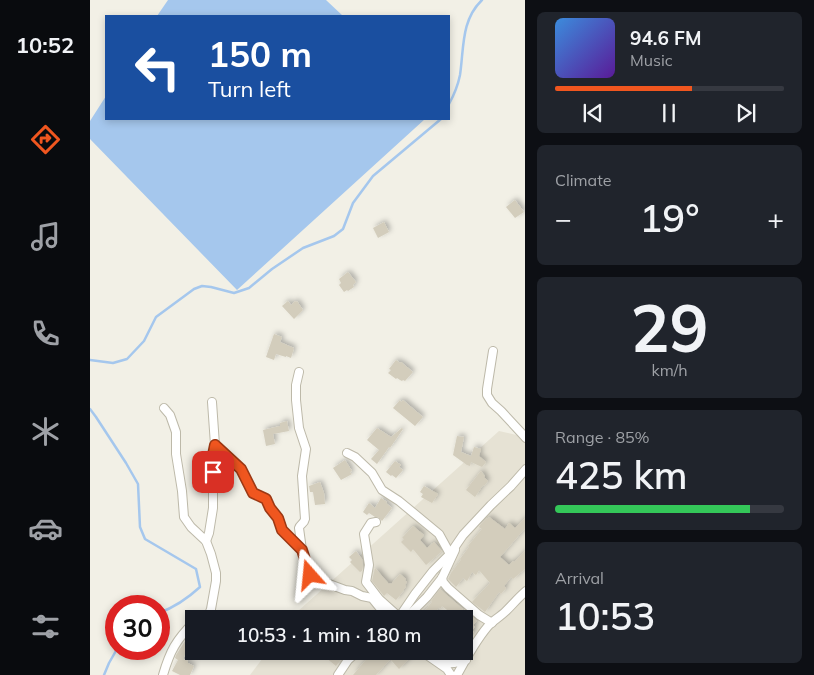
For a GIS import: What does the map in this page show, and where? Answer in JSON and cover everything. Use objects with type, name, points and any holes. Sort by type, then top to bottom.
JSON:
[{"type":"street","points":[[493,351],[487,395],[492,403],[525,438]]},
{"type":"street","points":[[299,372],[296,386],[297,414],[299,428],[306,449],[302,476],[305,519],[299,528],[302,550],[310,575],[318,583],[333,585],[362,596],[375,598],[389,610]]},
{"type":"street","points":[[206,541],[213,508],[211,465],[215,445],[212,402]]},
{"type":"street","points":[[164,408],[170,415],[176,432],[176,454],[184,517],[191,527],[206,541],[216,573],[211,610]]},
{"type":"street","points":[[215,445],[241,469],[253,493],[266,499],[278,518],[282,530],[302,550]]},
{"type":"street","points":[[347,453],[355,457],[372,473],[382,490],[399,501],[439,534],[450,554]]},
{"type":"street","points":[[404,610],[433,571],[450,554],[459,540],[525,469]]},
{"type":"street","points":[[376,522],[371,523],[364,534],[369,565],[366,582],[383,610]]},
{"type":"street","points":[[414,610],[442,578],[459,540]]},
{"type":"street","points":[[442,578],[448,588],[492,623]]},
{"type":"street","points":[[473,650],[492,623],[525,593]]},
{"type":"street","points":[[163,675],[174,646],[185,631]]},
{"type":"street","points":[[338,675],[348,660]]},
{"type":"street","points":[[432,660],[447,669],[451,675]]},
{"type":"street","points":[[440,664],[466,660]]},
{"type":"street","points":[[457,675],[466,660]]},
{"type":"shaded area","points":[[499,431],[525,437],[525,675],[250,675],[261,660],[473,660],[473,610],[299,610]]},
{"type":"water","points":[[168,0],[326,0],[342,15],[158,15]]},
{"type":"water","points":[[105,98],[105,120],[424,120],[237,290],[90,139],[90,121]]},
{"type":"building","points":[[515,200],[524,212],[515,218],[506,207]]},
{"type":"building","points":[[384,222],[389,232],[378,238],[373,228]]},
{"type":"building","points":[[348,272],[356,282],[353,285],[354,287],[344,292],[339,285],[341,283],[339,279]]},
{"type":"building","points":[[288,301],[291,305],[297,301],[303,310],[294,319],[282,306]]},
{"type":"building","points":[[274,334],[282,337],[280,342],[294,348],[291,358],[276,354],[274,360],[266,357]]},
{"type":"building","points":[[396,360],[413,372],[405,381],[396,379],[388,373]]},
{"type":"building","points":[[400,400],[401,402],[403,400],[423,417],[415,426],[393,408]]},
{"type":"building","points":[[287,421],[289,431],[273,434],[275,444],[266,446],[263,430],[280,426],[280,423]]},
{"type":"building","points":[[377,428],[391,437],[403,429],[377,464],[371,459],[379,450],[367,440]]},
{"type":"building","points":[[457,436],[464,437],[461,452],[471,456],[474,447],[481,449],[479,456],[486,462],[482,467],[471,462],[470,466],[467,465],[453,455]]},
{"type":"building","points":[[345,460],[352,474],[341,480],[333,468]]},
{"type":"building","points":[[395,461],[401,465],[399,467],[403,470],[396,478],[386,472]]},
{"type":"building","points":[[481,471],[488,481],[475,497],[466,490]]},
{"type":"building","points":[[320,482],[325,504],[315,505],[313,492],[310,492],[309,486]]},
{"type":"building","points":[[424,486],[438,494],[432,503],[421,497],[423,494],[420,492]]},
{"type":"building","points":[[381,498],[392,508],[382,521],[378,517],[369,513],[367,515],[363,512],[369,503],[375,508]]},
{"type":"building","points":[[489,517],[505,529],[509,523],[515,528],[525,518],[525,528],[500,557],[509,565],[525,551],[525,569],[513,579],[511,577],[504,586],[506,588],[501,594],[499,592],[485,612],[472,602],[490,583],[479,570],[476,575],[472,572],[467,581],[463,578],[456,587],[448,579],[468,546],[482,529],[479,527],[481,524]]},
{"type":"building","points":[[413,526],[424,535],[420,540],[427,548],[434,542],[442,551],[426,565],[413,549],[411,552],[401,542],[404,539],[402,538]]},
{"type":"building","points":[[356,551],[362,559],[363,565],[360,572],[350,562],[352,560],[349,557]]},
{"type":"building","points":[[375,568],[389,584],[400,574],[406,579],[406,587],[396,600],[387,593],[384,596],[372,581]]},
{"type":"building","points":[[440,589],[463,609],[447,610],[442,606],[437,610],[426,610]]},
{"type":"building","points":[[185,641],[183,659],[194,666],[190,675],[180,675],[172,671],[178,660],[175,658]]},
{"type":"building","points":[[329,660],[341,660],[336,666]]},
{"type":"building","points":[[366,660],[390,660],[376,675],[353,675]]},
{"type":"building","points":[[391,660],[408,660],[399,669]]},
{"type":"waterway","points":[[450,102],[459,79],[467,25],[470,16],[482,0]]},
{"type":"waterway","points":[[90,360],[113,363],[127,359],[144,341],[156,317],[194,289],[202,286],[234,293],[249,288],[272,269],[303,248],[334,236],[343,229],[353,203],[373,176],[440,120]]},
{"type":"waterway","points":[[90,409],[138,484],[140,527],[145,539],[196,569],[200,587],[170,608]]},
{"type":"waterway","points":[[104,675],[111,660]]},
{"type":"route","points":[[213,472],[211,465],[215,445],[241,469],[253,493],[266,499],[278,518],[282,530],[302,550],[310,575]]}]
